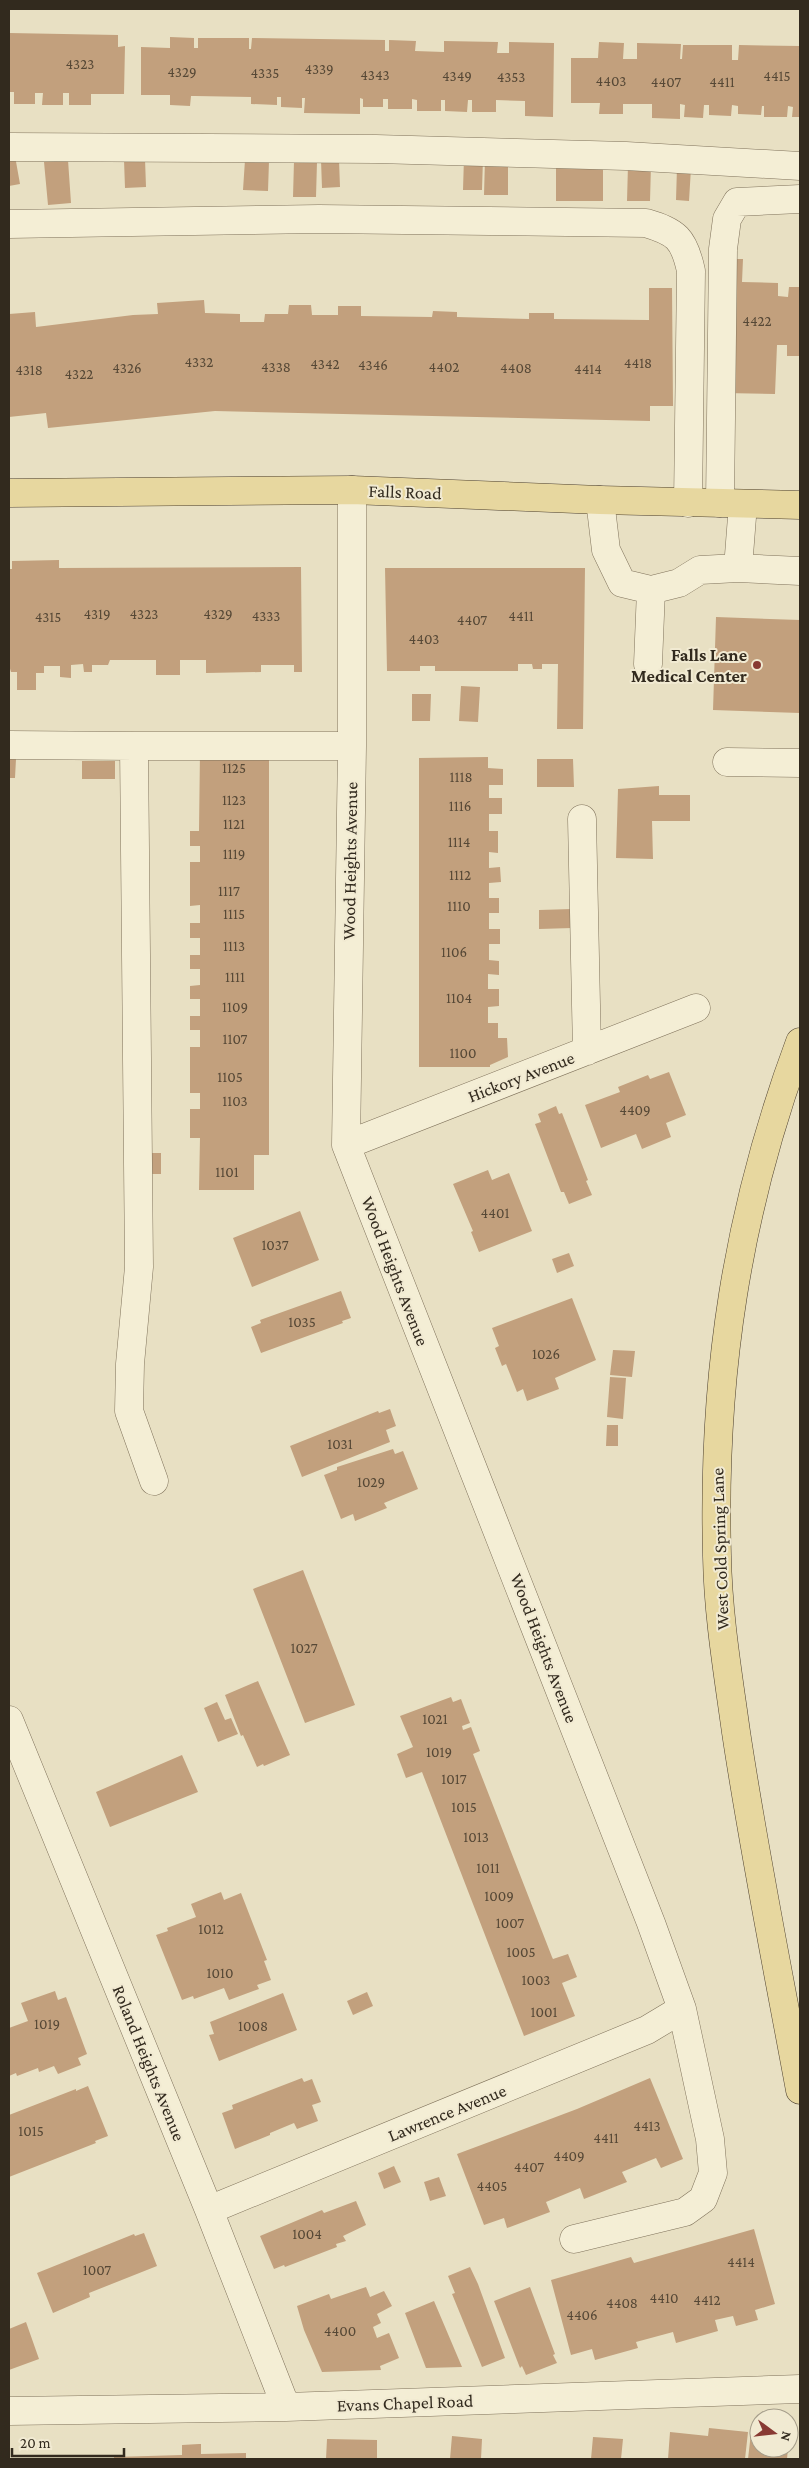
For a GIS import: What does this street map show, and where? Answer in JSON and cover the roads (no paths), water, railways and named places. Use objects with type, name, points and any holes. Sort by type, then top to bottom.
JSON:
[{"type":"main road","name":"Falls Road","points":[[9,493],[352,490],[688,503],[800,505]]},
{"type":"main road","name":"West Cold Spring Lane","points":[[800,1042],[753,1190],[735,1274],[724,1351],[717,1484],[717,1558],[722,1627],[731,1699],[748,1810],[800,2090]]},
{"type":"street","points":[[9,147],[376,149],[626,156],[800,166]]},
{"type":"street","points":[[738,568],[732,504],[722,294],[727,219],[737,202],[800,199]]},
{"type":"street","points":[[9,224],[319,219],[646,223],[670,230],[687,253],[691,270],[688,503]]},
{"type":"street","name":"Wood Heights Avenue","points":[[352,490],[352,746],[346,1145],[651,1923],[682,2008],[710,2139],[713,2174],[703,2199],[685,2212],[574,2239]]},
{"type":"street","points":[[600,500],[606,550],[622,583],[651,590],[679,583],[700,570],[738,568],[800,570]]},
{"type":"street","points":[[648,664],[651,590]]},
{"type":"street","points":[[9,745],[352,746]]},
{"type":"street","points":[[134,746],[139,1267],[130,1364],[130,1411],[154,1481]]},
{"type":"street","points":[[727,762],[800,763]]},
{"type":"street","points":[[582,819],[587,1051]]},
{"type":"street","name":"Hickory Avenue","points":[[346,1145],[696,1008]]},
{"type":"street","name":"Roland Heights Avenue","points":[[9,1720],[15,1754],[209,2210],[286,2407]]},
{"type":"street","name":"Lawrence Avenue","points":[[209,2210],[647,2030],[682,2008]]},
{"type":"street","name":"Evans Chapel Road","points":[[9,2411],[286,2407],[800,2389]]},
{"type":"place","name":"Falls Lane Medical Center","points":[[757,665]]}]
